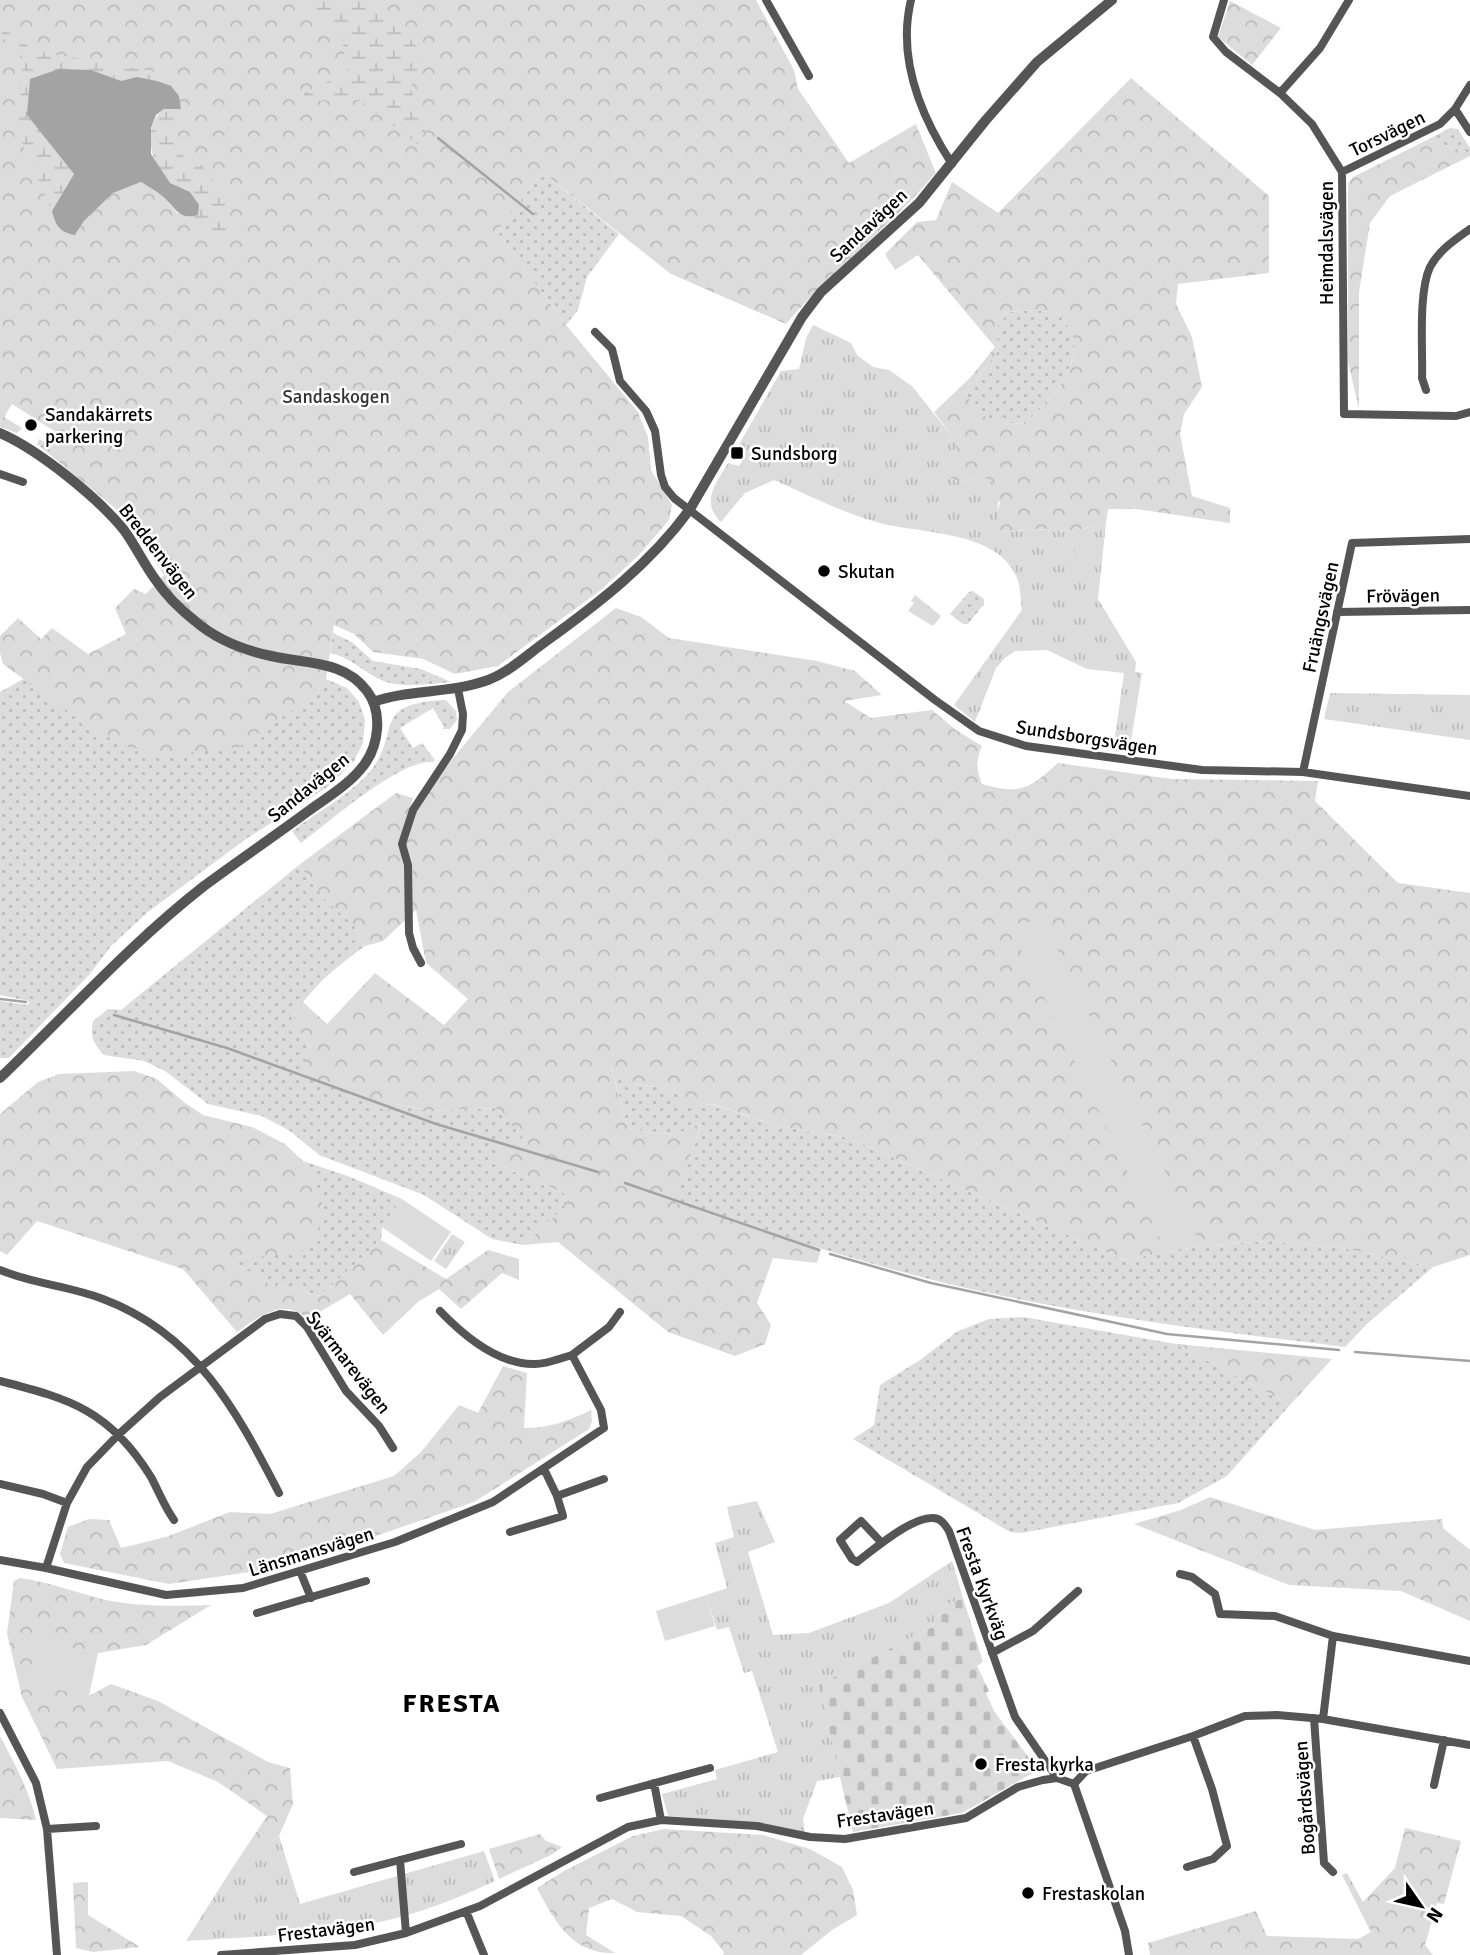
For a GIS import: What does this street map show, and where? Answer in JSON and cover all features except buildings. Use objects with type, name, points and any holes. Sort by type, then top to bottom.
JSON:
[{"type":"street","points":[[766,0],[809,76]]},
{"type":"street","points":[[911,0],[906,20],[908,64],[923,110],[952,164]]},
{"type":"street","name":"Sandavägen","points":[[0,1078],[135,948],[203,888],[341,788],[364,765],[374,745],[378,724],[373,702],[388,697],[458,689],[491,678],[510,668],[602,600],[640,566],[690,509],[808,309],[821,292],[919,203],[1037,62],[1112,0]]},
{"type":"street","name":"Heimdalsvägen","points":[[1224,0],[1213,37],[1226,52],[1280,93],[1312,124],[1342,172],[1344,414],[1456,416],[1470,412]]},
{"type":"street","points":[[1280,93],[1320,48],[1349,0]]},
{"type":"street","name":"Torsvägen","points":[[1342,172],[1440,124],[1455,108],[1470,85]]},
{"type":"street","points":[[1455,108],[1470,132]]},
{"type":"street","points":[[1426,390],[1422,378],[1423,299],[1430,268],[1447,245],[1470,229]]},
{"type":"street","points":[[595,332],[612,349],[620,381],[646,411],[655,431],[658,464],[665,487],[690,509]]},
{"type":"street","name":"Breddenvägen","points":[[0,433],[60,471],[105,510],[124,531],[156,582],[194,621],[242,649],[272,657],[337,667],[356,679],[373,702]]},
{"type":"street","points":[[0,474],[23,482]]},
{"type":"street","name":"Sundsborgsvägen","points":[[690,509],[935,700],[979,731],[1026,746],[1170,766],[1202,770],[1303,772],[1470,796]]},
{"type":"street","name":"Fruängsvägen","points":[[1303,772],[1352,543],[1470,539]]},
{"type":"street","name":"Frövägen","points":[[1337,612],[1470,610]]},
{"type":"street","points":[[421,963],[413,948],[410,933],[408,865],[402,844],[412,810],[450,754],[462,730],[463,714],[458,689]]},
{"type":"street","points":[[0,1270],[20,1279],[91,1295],[129,1310],[160,1329],[189,1352],[244,1426],[279,1493]]},
{"type":"street","points":[[440,1311],[459,1331],[510,1362],[536,1365],[572,1354],[609,1327],[620,1312]]},
{"type":"street","name":"Svärmarevägen","points":[[46,1567],[67,1503],[87,1467],[160,1397],[265,1319],[280,1314],[296,1316],[307,1327],[346,1391],[379,1426],[393,1448]]},
{"type":"street","name":"Länsmansvägen","points":[[0,1560],[46,1567],[166,1595],[243,1588],[395,1542],[493,1502],[604,1428],[601,1410],[572,1354]]},
{"type":"street","points":[[0,1381],[56,1395],[107,1424],[119,1434],[151,1478],[163,1506],[174,1520]]},
{"type":"street","points":[[510,1532],[563,1516],[544,1469]]},
{"type":"street","points":[[557,1496],[604,1479]]},
{"type":"street","points":[[0,1484],[43,1494],[67,1503]]},
{"type":"street","name":"Fresta Kyrkväg","points":[[882,1543],[926,1518],[944,1523],[1015,1717],[1057,1778]]},
{"type":"street","points":[[861,1521],[882,1543],[857,1562],[852,1559],[840,1540],[861,1521]]},
{"type":"street","points":[[300,1571],[311,1598]]},
{"type":"street","points":[[1180,1574],[1192,1577],[1215,1594],[1220,1614],[1275,1616],[1333,1636],[1470,1661]]},
{"type":"street","points":[[257,1614],[366,1581]]},
{"type":"street","name":"Fresta Kyrkväg","points":[[992,1653],[1033,1631],[1078,1591]]},
{"type":"street","name":"Bogårdsvägen","points":[[1333,1636],[1318,1719],[1324,1863],[1333,1872]]},
{"type":"street","points":[[0,1713],[36,1783],[47,1829],[57,1955]]},
{"type":"street","points":[[1074,1784],[1086,1771],[1245,1716],[1277,1715],[1318,1719],[1470,1745]]},
{"type":"street","points":[[1187,1867],[1213,1859],[1227,1846],[1212,1789],[1193,1736]]},
{"type":"street","points":[[1434,1785],[1444,1740]]},
{"type":"street","points":[[600,1798],[710,1768]]},
{"type":"street","points":[[1057,1778],[1074,1784]]},
{"type":"street","name":"Frestavägen","points":[[221,1955],[288,1953],[355,1945],[406,1933],[466,1912],[628,1827],[661,1820],[757,1826],[810,1837],[845,1839],[966,1818],[1018,1787],[1057,1778]]},
{"type":"street","points":[[654,1783],[661,1820]]},
{"type":"street","points":[[1074,1784],[1125,1931],[1129,1955]]},
{"type":"street","points":[[47,1829],[96,1825]]},
{"type":"street","points":[[354,1872],[461,1844]]},
{"type":"street","points":[[400,1860],[406,1933]]},
{"type":"street","points":[[466,1912],[484,1955]]},
{"type":"green space","name":"Sandaskogen","points":[[0,0],[756,0],[794,70],[798,89],[849,163],[916,124],[936,173],[786,324],[671,274],[542,172],[497,232],[566,325],[638,412],[648,437],[651,470],[672,505],[669,520],[639,555],[602,589],[498,666],[455,674],[423,659],[373,652],[354,634],[334,625],[326,679],[317,693],[239,747],[157,757],[98,733],[3,664],[0,636],[18,618],[41,639],[52,628],[88,654],[126,634],[115,608],[134,589],[146,594],[164,575],[133,528],[116,509],[37,444],[39,439],[52,446],[59,434],[12,404],[4,417],[22,428],[17,433],[0,427]],"holes":[[[179,96],[160,170],[198,215],[177,213],[163,196],[141,182],[113,193],[84,221],[75,235],[60,153]]]},
{"type":"green space","points":[[309,0],[368,0],[401,27],[423,55],[410,89],[428,124],[419,145],[359,100],[304,101],[304,93],[347,73],[342,39]]},
{"type":"green space","points":[[1230,1],[1281,28],[1252,65],[1218,37]]},
{"type":"green space","points":[[0,17],[8,32],[35,51],[167,74],[171,86],[137,77],[121,81],[91,70],[60,153],[74,174],[52,211],[18,133],[23,57],[0,36]]},
{"type":"green space","points":[[1131,78],[1269,196],[1269,273],[1178,284],[1176,304],[1192,337],[1202,387],[1184,414],[1180,434],[1192,496],[1230,508],[1230,523],[1136,509],[1108,509],[1106,523],[1073,531],[1037,529],[1003,532],[997,527],[996,514],[1000,503],[984,477],[958,482],[949,478],[954,439],[934,412],[970,378],[995,347],[918,255],[895,270],[885,254],[917,222],[936,220],[952,182],[998,213]],"holes":[[[1033,310],[1058,313],[1072,333],[1074,349],[1072,362],[1060,385],[1025,424],[1006,423],[983,415],[966,393],[996,354],[999,345],[995,330],[1009,312]]]},
{"type":"green space","points":[[164,109],[181,109],[174,130],[176,152],[202,166],[225,195],[229,240],[176,213],[189,217],[190,192],[172,184],[163,176],[153,157],[151,146],[152,125]]},
{"type":"green space","points":[[1450,128],[1458,129],[1470,148],[1470,153],[1427,140]]},
{"type":"green space","points":[[1427,140],[1470,153],[1470,156],[1390,196],[1370,223],[1359,292],[1359,409],[1348,362],[1348,183],[1353,177]]},
{"type":"green space","points":[[542,172],[619,234],[587,277],[578,310],[566,325],[497,232]]},
{"type":"green space","points":[[1033,310],[1058,313],[1071,330],[1074,349],[1072,362],[1052,396],[1025,424],[990,419],[976,410],[966,393],[996,354],[999,345],[994,330],[1009,312]]},
{"type":"green space","points":[[813,325],[851,343],[857,355],[873,367],[889,370],[912,386],[954,439],[956,449],[949,478],[958,482],[984,477],[997,486],[997,527],[1003,532],[1037,529],[1073,531],[1106,523],[1098,599],[1136,662],[1135,672],[1142,673],[1129,753],[1113,751],[1124,673],[1087,669],[1047,650],[1015,651],[1005,658],[996,668],[975,722],[954,705],[1022,610],[1017,578],[1007,562],[992,550],[954,536],[860,517],[774,480],[745,493],[721,522],[715,515],[711,500],[715,485],[728,463],[739,466],[745,456],[737,448],[781,371],[799,369],[806,338]]},
{"type":"green space","points":[[1076,544],[1100,549],[1098,559],[1074,554]]},
{"type":"green space","points":[[973,591],[984,599],[984,604],[968,624],[963,624],[950,614],[969,592]]},
{"type":"green space","points":[[915,595],[941,616],[933,626],[908,611],[914,603],[911,601]]},
{"type":"green space","points":[[616,608],[641,617],[669,638],[817,661],[855,671],[882,695],[844,701],[871,718],[932,710],[956,730],[982,746],[977,765],[982,784],[1006,789],[1024,787],[1039,779],[1058,763],[1172,779],[1318,781],[1315,801],[1398,883],[1470,893],[1470,1255],[1433,1267],[1342,1248],[1269,1241],[1201,1246],[1124,1260],[849,1138],[779,1126],[712,1104],[679,1108],[683,1095],[635,1084],[611,1066],[628,1129],[675,1135],[701,1123],[675,1203],[821,1249],[817,1263],[773,1258],[757,1303],[771,1325],[765,1344],[735,1356],[668,1332],[558,1242],[523,1245],[564,1208],[564,1193],[494,1163],[499,1144],[523,1138],[496,1108],[430,1111],[396,1104],[388,1112],[298,1073],[312,1049],[292,1020],[302,1001],[327,1024],[375,973],[444,1025],[468,999],[426,963],[416,910],[383,941],[365,946],[352,922],[327,902],[299,865],[396,793],[413,798],[401,836],[440,774],[508,692]]},
{"type":"green space","points":[[333,633],[352,642],[373,661],[421,669],[451,682],[405,685],[379,679],[350,661],[330,653]]},
{"type":"green space","points":[[25,678],[98,733],[317,693],[326,679],[347,688],[359,702],[365,720],[363,743],[354,761],[329,786],[246,839],[148,912],[112,945],[89,975],[9,1058],[0,1058],[0,1001],[28,1005],[29,1001],[0,995],[0,692]]},
{"type":"green space","points":[[1330,693],[1470,695],[1470,740],[1324,719]]},
{"type":"green space","points":[[446,700],[456,711],[457,720],[450,729],[442,729],[444,727],[433,708],[400,728],[413,748],[422,743],[435,760],[433,762],[419,764],[384,781],[301,843],[292,831],[340,798],[366,776],[384,747],[396,715],[405,707],[421,702]]},
{"type":"green space","points":[[299,865],[327,902],[352,922],[365,946],[324,979],[292,1019],[312,1049],[396,1104],[430,1111],[496,1108],[524,1138],[494,1163],[564,1193],[564,1208],[523,1245],[492,1239],[424,1195],[319,1155],[290,1131],[262,1116],[208,1104],[165,1071],[144,1061],[104,1055],[95,1043],[92,1036],[93,1021],[108,1009],[121,1010]]},
{"type":"green space","points":[[1043,920],[1201,1246],[1166,1251],[1009,925]]},
{"type":"green space","points":[[611,1065],[635,1084],[684,1095],[680,1107],[711,1104],[779,1126],[849,1138],[1124,1260],[1201,1246],[1269,1241],[1342,1248],[1433,1267],[1367,1324],[1345,1347],[1081,1311],[925,1278],[674,1203],[701,1124],[675,1135],[628,1129]]},
{"type":"green space","points":[[134,1071],[157,1079],[203,1115],[252,1127],[285,1144],[303,1161],[316,1182],[323,1207],[316,1240],[301,1252],[252,1258],[237,1256],[233,1262],[268,1283],[320,1296],[381,1240],[446,1279],[488,1250],[519,1259],[519,1280],[502,1273],[461,1309],[439,1289],[419,1301],[383,1335],[350,1294],[308,1319],[299,1313],[281,1309],[263,1315],[237,1332],[183,1269],[37,1221],[7,1255],[0,1251],[0,1114],[38,1082],[59,1074]]},
{"type":"green space","points":[[303,1161],[348,1176],[402,1199],[382,1227],[381,1240],[320,1296],[268,1283],[233,1262],[237,1256],[252,1258],[316,1182]]},
{"type":"green space","points":[[402,1199],[451,1232],[431,1261],[382,1227]]},
{"type":"green space","points":[[452,1234],[465,1242],[446,1269],[434,1261]]},
{"type":"green space","points":[[1023,1317],[1176,1344],[1290,1405],[1227,1476],[1178,1503],[1022,1533],[1010,1532],[853,1439],[874,1425],[880,1385],[920,1360],[958,1331],[989,1319]]},
{"type":"green space","points":[[1176,1344],[1332,1359],[1290,1405]]},
{"type":"green space","points":[[503,1366],[527,1373],[524,1428],[559,1423],[591,1410],[592,1421],[589,1429],[474,1502],[289,1566],[169,1584],[64,1563],[60,1554],[68,1527],[89,1519],[109,1520],[121,1548],[166,1537],[230,1512],[270,1514],[394,1476],[421,1452],[459,1405],[478,1413]]},
{"type":"green space","points":[[1210,1497],[1315,1530],[1442,1519],[1443,1528],[1470,1550],[1470,1621],[1401,1591],[1289,1585],[1134,1524],[1181,1510]]},
{"type":"green space","points":[[757,1501],[775,1542],[748,1552],[773,1635],[809,1633],[889,1603],[952,1561],[963,1598],[943,1606],[932,1627],[819,1685],[840,1777],[817,1781],[803,1819],[805,1833],[759,1823],[668,1816],[662,1794],[717,1779],[715,1770],[778,1752],[752,1671],[744,1673],[729,1627],[717,1630],[706,1595],[727,1588],[715,1543],[734,1537],[727,1507]]},
{"type":"green space","points":[[20,1578],[132,1604],[211,1605],[146,1645],[98,1653],[39,1642],[89,1696],[111,1684],[158,1701],[268,1762],[290,1768],[293,1804],[279,1836],[233,1867],[267,1816],[218,1782],[168,1761],[57,1769],[22,1697],[7,1633],[14,1581]]},
{"type":"green space","points":[[706,1595],[715,1626],[665,1641],[656,1611]]},
{"type":"green space","points":[[963,1598],[983,1662],[977,1666],[989,1691],[986,1693],[994,1711],[1038,1770],[962,1813],[853,1832],[818,1685],[932,1627],[943,1606]]},
{"type":"green space","points":[[39,1641],[98,1653],[89,1696],[30,1684]]},
{"type":"green space","points":[[0,1736],[25,1787],[36,1820],[0,1818]]},
{"type":"green space","points":[[1405,1828],[1461,1841],[1444,1904],[1437,1903],[1425,1945],[1433,1955],[1150,1955],[1148,1943],[1256,1911],[1267,1936],[1358,1939],[1371,1932],[1342,1875],[1347,1873],[1363,1902],[1395,1868]]},
{"type":"green space","points":[[664,1829],[763,1835],[810,1849],[842,1867],[853,1890],[857,1915],[832,1930],[801,1955],[723,1955],[724,1952],[711,1936],[681,1916],[637,1912],[612,1899],[589,1908],[586,1935],[615,1953],[586,1948],[575,1941],[557,1922],[537,1888],[633,1836]]},
{"type":"green space","points":[[540,1834],[546,1841],[562,1847],[551,1855],[499,1879],[489,1849]]},
{"type":"green space","points":[[279,1836],[300,1904],[484,1851],[495,1881],[423,1910],[366,1925],[307,1933],[186,1941],[233,1867]]},
{"type":"green space","points":[[88,1882],[88,1915],[140,1947],[93,1952],[76,1948],[73,1883]]},
{"type":"shaded area","points":[[59,69],[91,70],[121,81],[137,77],[171,86],[179,96],[181,109],[164,109],[156,115],[151,128],[151,154],[170,183],[190,192],[199,205],[198,215],[181,214],[161,195],[141,182],[113,193],[84,221],[75,235],[59,228],[52,211],[74,174],[27,115],[30,79]]},
{"type":"waterway","points":[[438,138],[533,214]]},
{"type":"waterway","points":[[0,999],[26,1002]]},
{"type":"waterway","points":[[114,1015],[227,1048],[436,1124],[598,1172]]},
{"type":"waterway","points":[[625,1183],[819,1250]]},
{"type":"waterway","points":[[830,1254],[931,1283],[1167,1334],[1339,1350]]},
{"type":"waterway","points":[[1355,1352],[1470,1361]]},
{"type":"place","name":"Sandakärrets parkering","points":[[31,425]]},
{"type":"place","name":"Sundsborg","points":[[737,453]]},
{"type":"place","name":"Skutan","points":[[824,571]]},
{"type":"place","name":"Fresta kyrka","points":[[981,1764]]},
{"type":"place","name":"Frestaskolan","points":[[1028,1893]]},
{"type":"district","name":"FRESTA","points":[[452,1703]]}]
